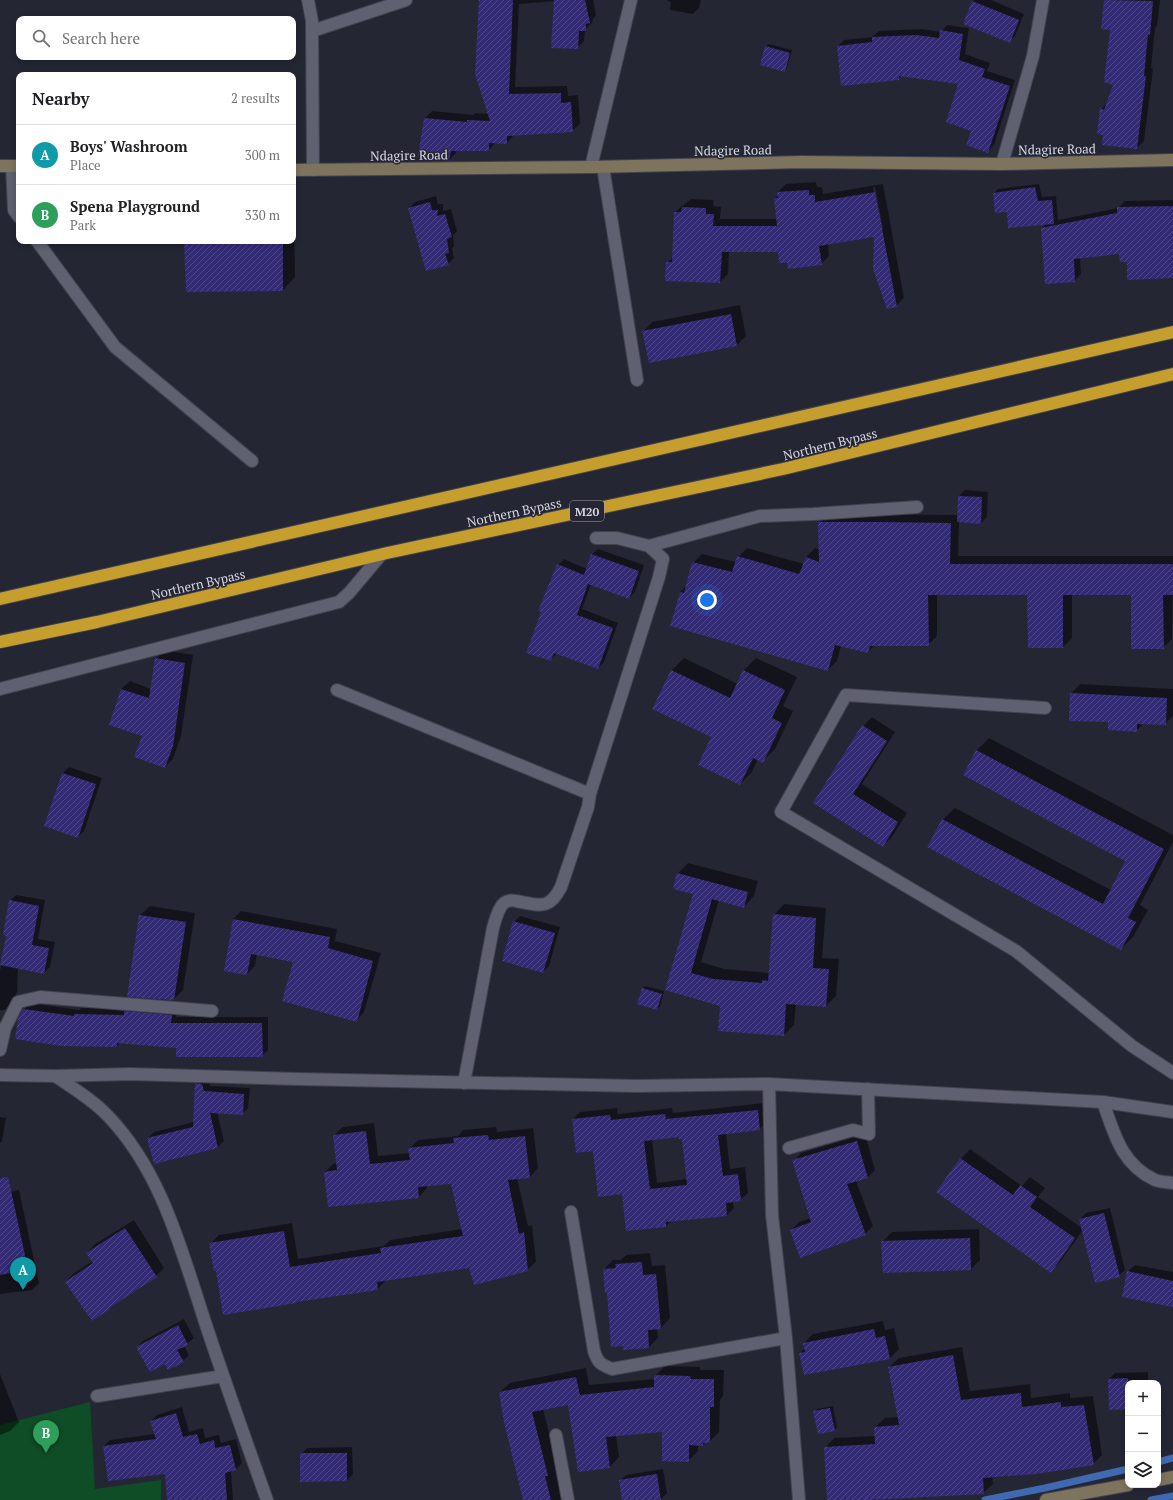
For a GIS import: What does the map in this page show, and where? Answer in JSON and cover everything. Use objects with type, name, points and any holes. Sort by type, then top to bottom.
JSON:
[{"type":"highway","points":[[0,599],[1173,332]]},
{"type":"highway","name":"Northern Bypass","points":[[0,642],[97,622],[381,555],[783,469],[1173,374]]},
{"type":"street","points":[[308,0],[312,21],[313,170]]},
{"type":"street","points":[[312,31],[406,0]]},
{"type":"street","points":[[632,0],[597,167],[637,380]]},
{"type":"street","points":[[1002,164],[1033,56],[1043,0]]},
{"type":"street","name":"Ndagire Road","points":[[296,170],[597,167],[801,162],[1002,164],[1173,160]]},
{"type":"street","points":[[10,166],[14,210],[16,213]]},
{"type":"street","points":[[39,244],[115,347],[252,461]]},
{"type":"street","points":[[596,538],[617,538],[649,546],[760,516],[917,507]]},
{"type":"street","points":[[464,1083],[493,928],[498,912],[504,903],[510,900],[545,905],[550,903],[556,897],[561,887],[657,585],[663,560],[649,546]]},
{"type":"street","points":[[0,689],[339,602],[381,555]]},
{"type":"street","points":[[336,690],[590,794]]},
{"type":"street","points":[[1045,708],[846,695],[781,812],[1016,951],[1132,1046],[1173,1073]]},
{"type":"street","points":[[0,1050],[5,1028],[18,1002],[40,997],[212,1011]]},
{"type":"street","points":[[0,1075],[55,1076],[130,1074],[637,1086],[769,1084],[1103,1102],[1173,1112]]},
{"type":"street","points":[[55,1076],[78,1091],[108,1115],[150,1172],[171,1220],[223,1376],[267,1500]]},
{"type":"street","points":[[769,1084],[772,1215],[786,1338],[799,1500]]},
{"type":"street","points":[[789,1148],[853,1130],[868,1134],[868,1089]]},
{"type":"street","points":[[1103,1102],[1120,1148],[1135,1167],[1156,1181],[1173,1183]]},
{"type":"street","points":[[572,1212],[594,1351],[597,1361],[603,1366],[612,1369],[786,1338]]},
{"type":"street","points":[[97,1396],[223,1376]]},
{"type":"street","points":[[556,1435],[568,1500]]},
{"type":"street","points":[[1161,1479],[1173,1477]]},
{"type":"street","points":[[1046,1500],[1074,1497],[1125,1486]]},
{"type":"green space","points":[[90,1402],[95,1489],[161,1480],[161,1500],[0,1500],[0,1425]]},
{"type":"building","points":[[479,0],[513,0],[509,94],[561,93],[561,103],[571,102],[573,132],[507,136],[507,144],[489,143],[489,151],[451,151],[449,161],[418,156],[424,118],[467,122],[467,120],[490,121],[475,74]]},
{"type":"building","points":[[554,0],[585,0],[590,23],[586,24],[586,31],[579,31],[578,49],[551,48]]},
{"type":"building","points":[[1104,0],[1153,1],[1150,35],[1148,34],[1144,76],[1146,76],[1137,149],[1102,145],[1103,135],[1097,134],[1100,108],[1104,110],[1113,85],[1104,82],[1110,30],[1101,29]]},
{"type":"building","points":[[972,1],[1019,20],[1010,43],[963,24]]},
{"type":"building","points":[[940,30],[963,34],[959,60],[985,69],[982,77],[1010,86],[988,153],[966,145],[971,131],[946,122],[958,84],[899,76],[899,80],[841,86],[837,46],[872,42],[872,37],[916,35],[939,38]]},
{"type":"building","points":[[765,46],[790,53],[785,72],[760,65]]},
{"type":"building","points":[[1035,187],[1038,201],[1052,200],[1054,224],[1008,228],[1007,212],[995,213],[993,193]]},
{"type":"building","points":[[809,190],[809,195],[815,195],[815,202],[875,192],[897,307],[887,309],[873,269],[874,237],[819,246],[822,265],[788,269],[787,263],[779,263],[778,252],[722,252],[720,283],[665,281],[666,262],[672,262],[674,212],[681,212],[682,207],[706,208],[706,214],[714,214],[713,226],[777,226],[774,198],[778,198],[777,192]]},
{"type":"building","points":[[430,202],[432,210],[438,210],[437,216],[445,214],[452,237],[447,239],[449,253],[445,254],[449,265],[426,271],[408,208]]},
{"type":"building","points":[[1173,206],[1173,278],[1127,280],[1127,262],[1120,262],[1119,254],[1074,259],[1075,282],[1045,284],[1041,228],[1117,213],[1117,207]]},
{"type":"building","points":[[184,244],[283,244],[283,291],[186,292]]},
{"type":"building","points":[[731,314],[737,346],[649,363],[642,331]]},
{"type":"building","points":[[958,496],[982,497],[981,524],[957,522]]},
{"type":"building","points":[[818,522],[951,523],[950,564],[1173,564],[1173,595],[1163,595],[1164,649],[1131,649],[1131,595],[1063,595],[1063,648],[1028,648],[1027,595],[928,595],[929,646],[870,646],[868,653],[835,645],[828,671],[670,626],[680,592],[684,593],[692,562],[732,572],[737,556],[799,574],[806,557],[819,562]]},
{"type":"building","points":[[591,554],[639,571],[629,599],[588,584],[577,615],[613,628],[598,669],[554,653],[551,661],[526,653],[541,612],[538,611],[557,564],[584,575]]},
{"type":"building","points":[[155,658],[185,663],[173,746],[165,768],[134,757],[142,736],[109,725],[121,689],[149,698]]},
{"type":"building","points":[[671,670],[730,698],[743,670],[785,690],[772,718],[782,723],[763,763],[753,758],[740,785],[698,765],[711,737],[652,709]]},
{"type":"building","points":[[1070,693],[1167,698],[1166,725],[1137,724],[1137,732],[1108,730],[1108,722],[1069,721]]},
{"type":"building","points":[[862,725],[887,741],[853,794],[898,822],[883,847],[813,803]]},
{"type":"building","points":[[976,750],[1164,849],[1128,918],[1136,922],[1121,950],[927,847],[942,819],[1103,904],[1125,861],[963,775]]},
{"type":"building","points":[[62,773],[96,784],[78,838],[44,826]]},
{"type":"building","points":[[677,873],[748,892],[744,908],[712,899],[691,973],[713,979],[762,983],[762,980],[768,981],[773,914],[816,918],[813,968],[829,969],[826,1007],[786,1004],[784,1036],[718,1031],[720,1006],[665,990],[693,894],[673,889]]},
{"type":"building","points":[[9,900],[39,906],[32,945],[49,948],[44,974],[0,965],[6,936],[3,935]]},
{"type":"building","points":[[139,915],[186,922],[174,1000],[127,997]]},
{"type":"building","points":[[233,919],[330,937],[328,948],[373,961],[357,1022],[282,1001],[293,962],[251,954],[247,975],[224,971]]},
{"type":"building","points":[[513,921],[555,933],[543,973],[502,961]]},
{"type":"building","points":[[642,988],[662,994],[657,1010],[637,1004]]},
{"type":"building","points":[[23,1009],[74,1016],[74,1014],[124,1015],[124,1011],[172,1015],[171,1023],[262,1023],[263,1057],[176,1057],[176,1048],[117,1043],[117,1047],[61,1046],[15,1039],[18,1019]]},
{"type":"building","points":[[195,1083],[202,1084],[204,1091],[244,1094],[243,1115],[210,1113],[218,1148],[154,1164],[147,1138],[193,1127]]},
{"type":"building","points":[[758,1110],[760,1130],[718,1135],[723,1176],[738,1174],[741,1201],[726,1203],[727,1216],[666,1222],[666,1227],[626,1231],[622,1194],[598,1197],[593,1151],[576,1153],[572,1119],[610,1115],[611,1120],[665,1114],[666,1119]],"holes":[[[679,1137],[679,1139],[682,1139],[687,1185],[650,1189],[644,1141]]]},
{"type":"building","points":[[366,1131],[370,1164],[410,1160],[408,1148],[454,1143],[453,1138],[488,1135],[489,1140],[525,1136],[530,1178],[508,1180],[519,1234],[524,1232],[528,1271],[474,1285],[469,1268],[377,1282],[378,1290],[296,1302],[223,1315],[216,1271],[214,1271],[209,1243],[284,1231],[290,1267],[381,1253],[380,1248],[463,1236],[451,1184],[418,1187],[419,1198],[328,1207],[324,1172],[337,1170],[333,1135]]},
{"type":"building","points":[[857,1141],[868,1178],[847,1184],[866,1235],[800,1258],[790,1230],[811,1222],[792,1160]]},
{"type":"building","points":[[960,1158],[1013,1195],[1020,1185],[1037,1197],[1030,1207],[1075,1238],[1051,1273],[936,1192]]},
{"type":"building","points":[[8,1177],[28,1269],[0,1275],[0,1178]]},
{"type":"building","points":[[1104,1213],[1120,1277],[1095,1283],[1079,1219]]},
{"type":"building","points":[[125,1228],[157,1277],[109,1308],[110,1309],[92,1321],[65,1282],[93,1263],[86,1253]]},
{"type":"building","points":[[970,1238],[971,1270],[883,1273],[881,1241]]},
{"type":"building","points":[[642,1262],[643,1275],[656,1274],[661,1329],[648,1330],[649,1348],[623,1350],[623,1346],[611,1347],[607,1293],[605,1293],[603,1269],[616,1268],[615,1264]]},
{"type":"building","points":[[1127,1271],[1173,1281],[1173,1307],[1122,1297]]},
{"type":"building","points":[[178,1325],[188,1345],[177,1350],[184,1362],[168,1370],[165,1364],[150,1372],[136,1347]]},
{"type":"building","points":[[874,1329],[876,1338],[885,1336],[890,1359],[804,1375],[799,1353],[805,1352],[803,1343]]},
{"type":"building","points":[[953,1355],[961,1400],[1021,1393],[1022,1407],[1061,1402],[1061,1407],[1084,1405],[1094,1465],[1036,1474],[983,1478],[984,1494],[868,1500],[827,1500],[824,1447],[875,1444],[874,1427],[899,1425],[888,1367]]},
{"type":"building","points":[[654,1375],[690,1376],[691,1379],[714,1379],[714,1407],[710,1407],[710,1443],[703,1443],[703,1446],[689,1445],[689,1462],[662,1461],[662,1432],[606,1437],[610,1468],[578,1472],[568,1405],[532,1412],[548,1476],[545,1476],[551,1500],[523,1500],[504,1422],[499,1392],[576,1377],[580,1395],[654,1387]]},
{"type":"building","points":[[1128,1378],[1128,1380],[1125,1380],[1125,1409],[1109,1410],[1108,1379]]},
{"type":"building","points":[[830,1408],[835,1431],[818,1434],[813,1411]]},
{"type":"building","points":[[176,1413],[183,1437],[197,1434],[200,1444],[214,1440],[215,1448],[230,1445],[236,1470],[225,1473],[227,1500],[167,1500],[165,1474],[108,1481],[103,1446],[156,1439],[150,1421]]},
{"type":"building","points":[[300,1453],[347,1453],[347,1481],[300,1482]]},
{"type":"building","points":[[657,1474],[661,1500],[622,1500],[619,1480]]},
{"type":"waterway","points":[[1161,1461],[1173,1458]]},
{"type":"waterway","points":[[985,1500],[1125,1470]]},
{"type":"waterway","points":[[1151,1500],[1173,1496]]},
{"type":"place","name":"Boys' Washroom","points":[[23,1290]]},
{"type":"place","name":"Spena Playground","points":[[46,1453]]}]
